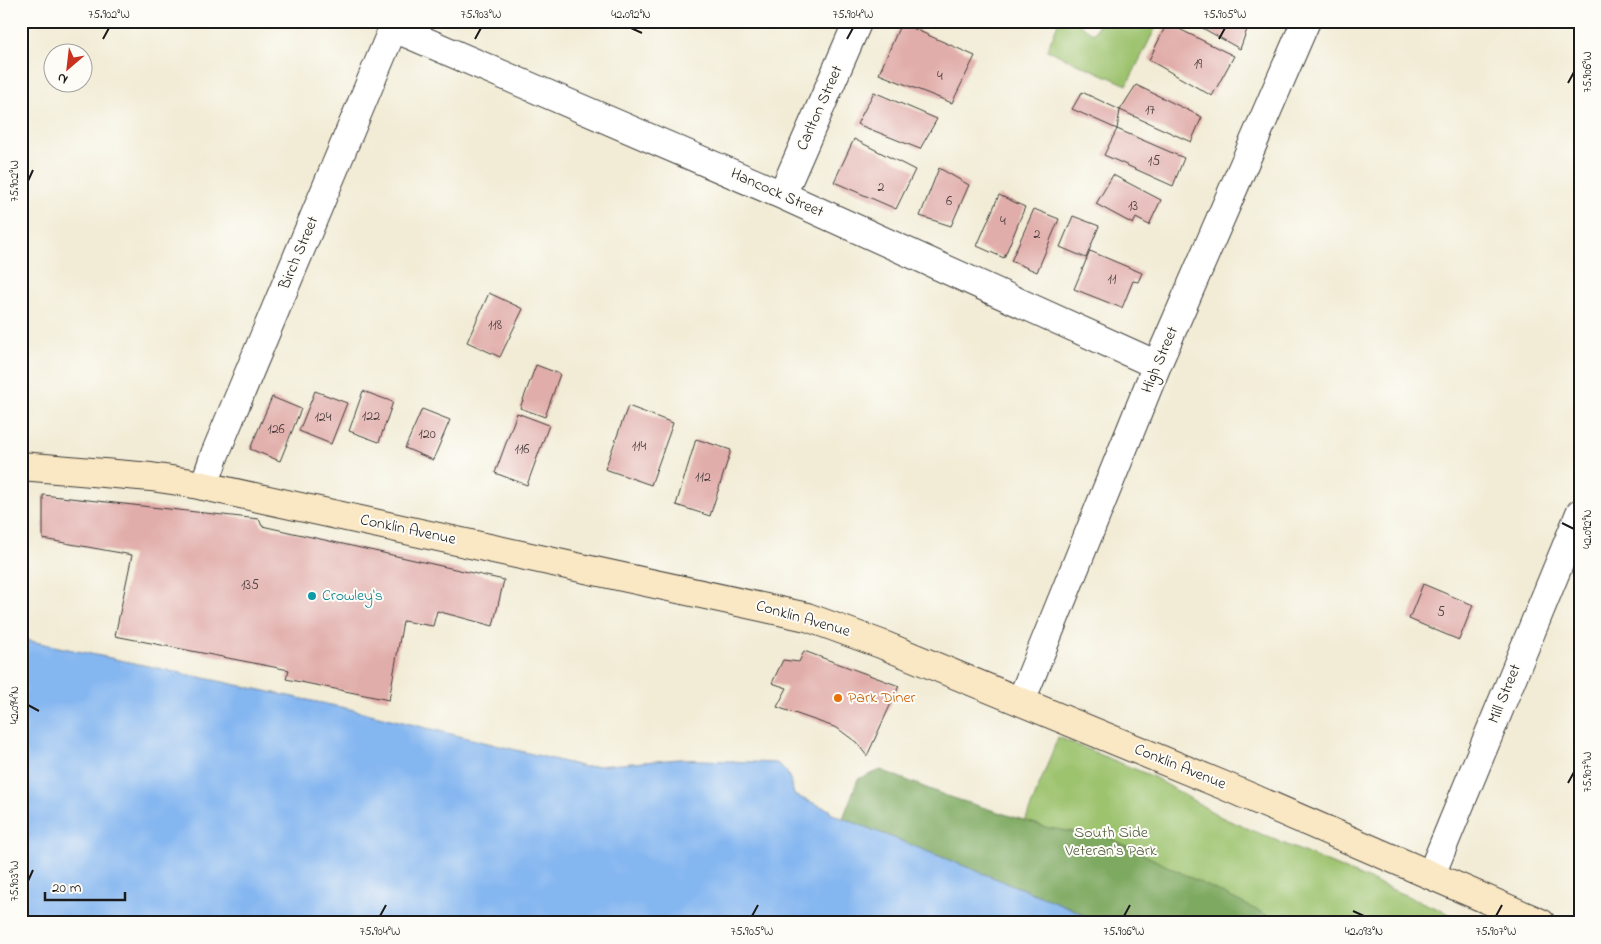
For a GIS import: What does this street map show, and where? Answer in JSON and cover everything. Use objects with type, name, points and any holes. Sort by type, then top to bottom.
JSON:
[{"type":"main road","name":"Conklin Avenue","points":[[21,466],[150,477],[204,486],[807,617],[881,644],[1261,801],[1541,923]]},
{"type":"street","name":"Carlton Street","points":[[782,195],[858,21]]},
{"type":"street","name":"High Street","points":[[1021,701],[1157,365],[1306,21]]},
{"type":"street","name":"Hancock Street","points":[[395,24],[782,195],[1157,365]]},
{"type":"street","name":"Birch Street","points":[[204,486],[215,454],[395,24]]},
{"type":"street","name":"Mill Street","points":[[1431,875],[1580,513]]},
{"type":"green space","points":[[1059,21],[1075,21],[1094,34],[1100,21],[1159,21],[1127,85],[1047,50]]},
{"type":"green space","name":"South Side Veteran's Park","points":[[1058,737],[1154,777],[1221,817],[1471,923],[1100,923],[1068,907],[1002,881]]},
{"type":"green space","points":[[881,770],[947,796],[1049,828],[1108,837],[1283,923],[1100,923],[1068,907],[843,818],[858,779]]},
{"type":"water","points":[[21,639],[350,709],[585,767],[679,759],[776,763],[787,773],[794,795],[830,810],[830,813],[1068,907],[1100,923],[21,923]]},
{"type":"building","points":[[1190,21],[1250,21],[1240,49]]},
{"type":"building","points":[[901,23],[975,56],[952,103],[879,74]]},
{"type":"building","points":[[1167,23],[1234,56],[1212,96],[1149,60]]},
{"type":"building","points":[[1136,85],[1202,117],[1191,142],[1120,110]]},
{"type":"building","points":[[874,92],[937,119],[920,149],[857,124]]},
{"type":"building","points":[[1082,92],[1120,110],[1117,129],[1072,109]]},
{"type":"building","points":[[1117,129],[1184,158],[1173,186],[1104,155]]},
{"type":"building","points":[[854,139],[915,170],[896,209],[834,182]]},
{"type":"building","points":[[939,168],[969,185],[951,226],[920,216]]},
{"type":"building","points":[[1113,175],[1161,200],[1149,225],[1136,218],[1133,224],[1096,204]]},
{"type":"building","points":[[999,195],[1025,207],[1004,258],[977,246]]},
{"type":"building","points":[[1034,209],[1059,219],[1037,272],[1011,261]]},
{"type":"building","points":[[1073,216],[1099,226],[1086,258],[1060,247]]},
{"type":"building","points":[[1090,251],[1142,273],[1138,282],[1133,281],[1122,308],[1074,289]]},
{"type":"building","points":[[489,293],[523,309],[500,357],[467,342]]},
{"type":"building","points":[[536,365],[560,374],[545,417],[520,408]]},
{"type":"building","points":[[315,391],[347,403],[331,444],[299,431]]},
{"type":"building","points":[[363,391],[393,402],[379,442],[349,431]]},
{"type":"building","points":[[272,397],[301,409],[280,461],[250,449]]},
{"type":"building","points":[[628,406],[673,423],[651,485],[605,469]]},
{"type":"building","points":[[422,409],[450,420],[433,460],[405,448]]},
{"type":"building","points":[[517,413],[549,425],[527,485],[495,473]]},
{"type":"building","points":[[696,439],[731,450],[710,516],[676,505]]},
{"type":"building","name":"Crowley's","points":[[43,495],[259,519],[262,526],[504,580],[493,626],[437,611],[433,626],[403,621],[389,700],[286,679],[289,670],[115,636],[132,555],[43,539]]},
{"type":"building","points":[[1423,584],[1473,605],[1459,640],[1409,619]]},
{"type":"building","name":"Park Diner","points":[[804,651],[899,686],[867,756],[856,742],[837,728],[777,707],[787,688],[772,683],[783,660],[799,662]]},
{"type":"place","name":"Crowley's","points":[[312,596]]},
{"type":"place","name":"Park Diner","points":[[838,698]]}]
